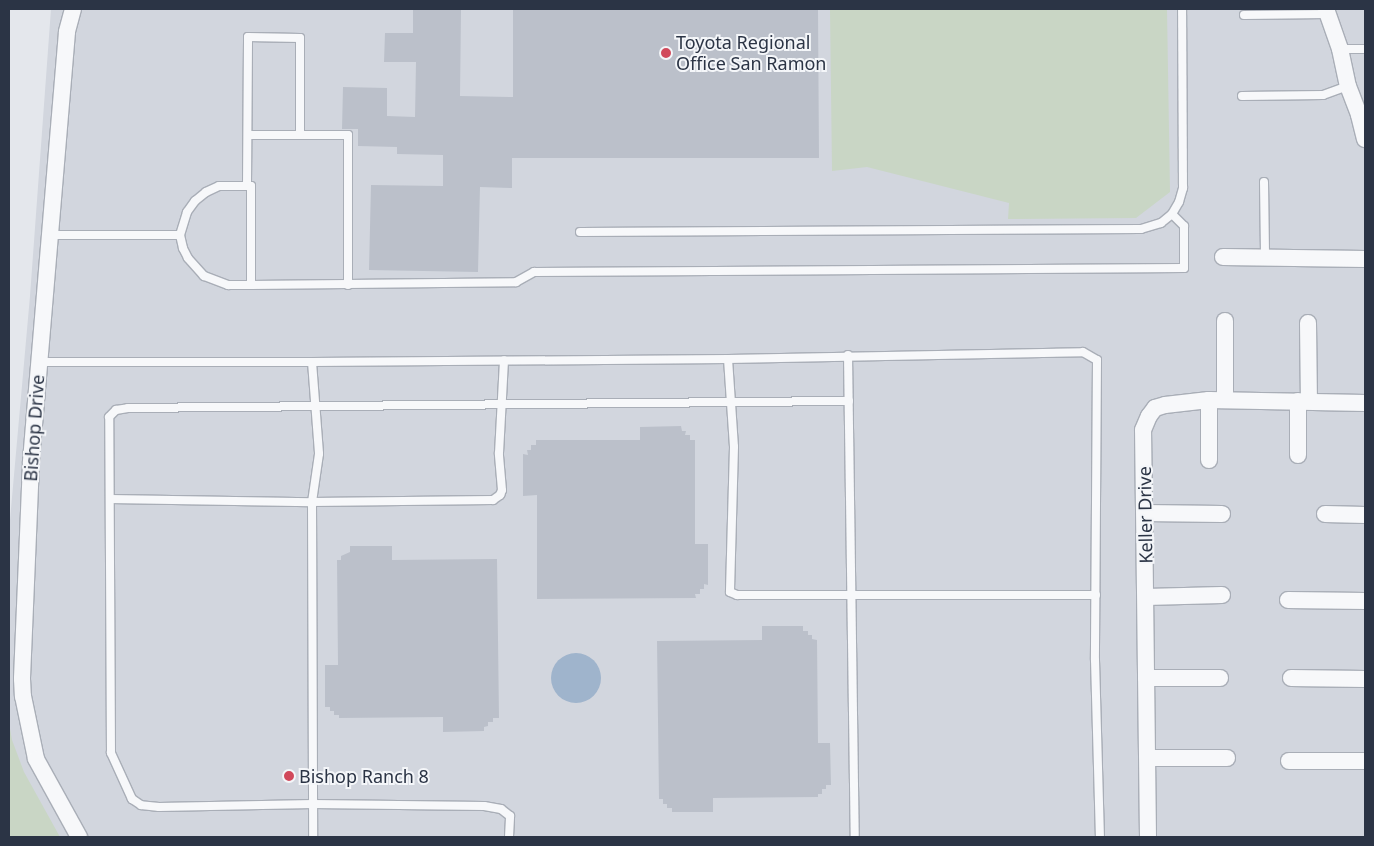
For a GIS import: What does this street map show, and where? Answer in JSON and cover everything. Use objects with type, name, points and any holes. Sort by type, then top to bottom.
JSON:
[{"type":"street","name":"Bishop Drive","points":[[73,9],[67,32],[38,362],[25,590],[23,696],[36,759],[79,837]]},
{"type":"street","points":[[1326,11],[1340,49],[1348,86],[1362,115],[1365,139]]},
{"type":"street","points":[[1223,257],[1365,258]]},
{"type":"street","points":[[1225,321],[1225,399]]},
{"type":"street","points":[[1298,455],[1304,401],[1308,323]]},
{"type":"street","name":"Keller Drive","points":[[1148,837],[1144,430],[1149,416],[1155,408],[1165,405],[1225,399],[1365,403]]},
{"type":"street","points":[[1209,400],[1209,460]]},
{"type":"street","points":[[1145,514],[1222,514]]},
{"type":"street","points":[[1325,514],[1365,515]]},
{"type":"street","points":[[1146,597],[1222,595]]},
{"type":"street","points":[[1288,600],[1365,602]]},
{"type":"street","points":[[1146,678],[1220,678]]},
{"type":"street","points":[[1291,678],[1365,679]]},
{"type":"street","points":[[1148,758],[1226,758]]},
{"type":"street","points":[[1290,761],[1365,761]]},
{"type":"lane","points":[[580,232],[1140,229],[1162,223],[1172,214],[1179,202],[1183,188],[1182,9]]},
{"type":"lane","points":[[1244,15],[1326,11]]},
{"type":"lane","points":[[248,186],[248,37],[300,38],[300,135]]},
{"type":"lane","points":[[1340,49],[1365,48]]},
{"type":"lane","points":[[1242,96],[1323,95],[1348,86]]},
{"type":"lane","points":[[249,135],[348,136],[348,285]]},
{"type":"lane","points":[[1264,182],[1265,258]]},
{"type":"lane","points":[[251,286],[251,186],[220,186],[206,192],[195,201],[187,212],[180,235],[183,248],[188,258],[204,276],[228,285],[251,286],[516,282],[534,272],[1184,268],[1184,226],[1172,214]]},
{"type":"lane","points":[[49,235],[180,235]]},
{"type":"lane","points":[[38,362],[728,359],[848,355],[1083,352],[1097,360],[1096,595],[1100,837]]},
{"type":"lane","points":[[848,355],[855,837]]},
{"type":"lane","points":[[728,359],[732,403],[734,502],[730,547],[730,592],[737,595],[1096,595]]},
{"type":"lane","points":[[110,499],[312,502],[493,500],[500,495],[502,490],[499,453],[500,404],[504,360]]},
{"type":"lane","points":[[312,362],[317,406],[319,454],[312,502],[313,837]]},
{"type":"lane","points":[[509,837],[510,816],[501,809],[484,806],[313,804],[159,806],[141,805],[132,799],[111,753],[109,417],[116,410],[317,406],[849,401]]},
{"type":"shaded area","points":[[51,9],[1365,9],[1365,837],[9,837],[9,531],[30,296]]},
{"type":"green space","points":[[830,9],[1167,9],[1170,192],[1136,218],[1008,219],[1009,203],[867,167],[832,171]]},
{"type":"green space","points":[[9,723],[12,740],[24,772],[60,837],[9,837]]},
{"type":"water","points":[[576,653],[585,655],[596,664],[601,678],[599,687],[590,698],[576,703],[567,701],[556,692],[551,678],[553,669],[562,658]]},
{"type":"building","name":"Toyota Regional Office San Ramon","points":[[413,9],[461,9],[460,96],[513,97],[513,9],[818,9],[819,158],[512,158],[512,188],[480,187],[478,272],[369,270],[371,185],[443,186],[443,155],[397,154],[397,147],[358,146],[358,129],[342,129],[343,87],[387,88],[387,116],[415,117],[416,62],[384,62],[385,33],[413,33]]},
{"type":"building","points":[[681,426],[682,431],[686,431],[685,435],[690,435],[690,440],[695,440],[695,544],[708,544],[708,585],[704,584],[704,589],[700,589],[700,594],[695,594],[696,598],[537,599],[537,495],[523,496],[523,454],[528,455],[527,450],[531,450],[531,445],[536,445],[536,440],[640,440],[640,427]]},
{"type":"building","points":[[350,546],[392,546],[392,560],[497,559],[499,718],[493,718],[493,722],[488,722],[488,726],[484,727],[484,731],[443,732],[443,717],[339,718],[339,715],[334,715],[334,711],[330,711],[330,707],[325,707],[325,665],[338,665],[337,560],[341,560],[341,556],[350,552]]},
{"type":"building","points":[[762,626],[803,626],[803,631],[808,631],[808,635],[812,635],[812,639],[817,640],[818,743],[830,743],[831,785],[826,785],[826,789],[822,789],[822,794],[818,794],[818,797],[713,798],[713,812],[672,812],[672,808],[667,808],[667,804],[663,804],[663,799],[659,799],[657,641],[762,640]]},
{"type":"place","name":"Toyota Regional Office San Ramon","points":[[666,53]]},
{"type":"place","name":"Bishop Ranch 8","points":[[289,776]]}]
